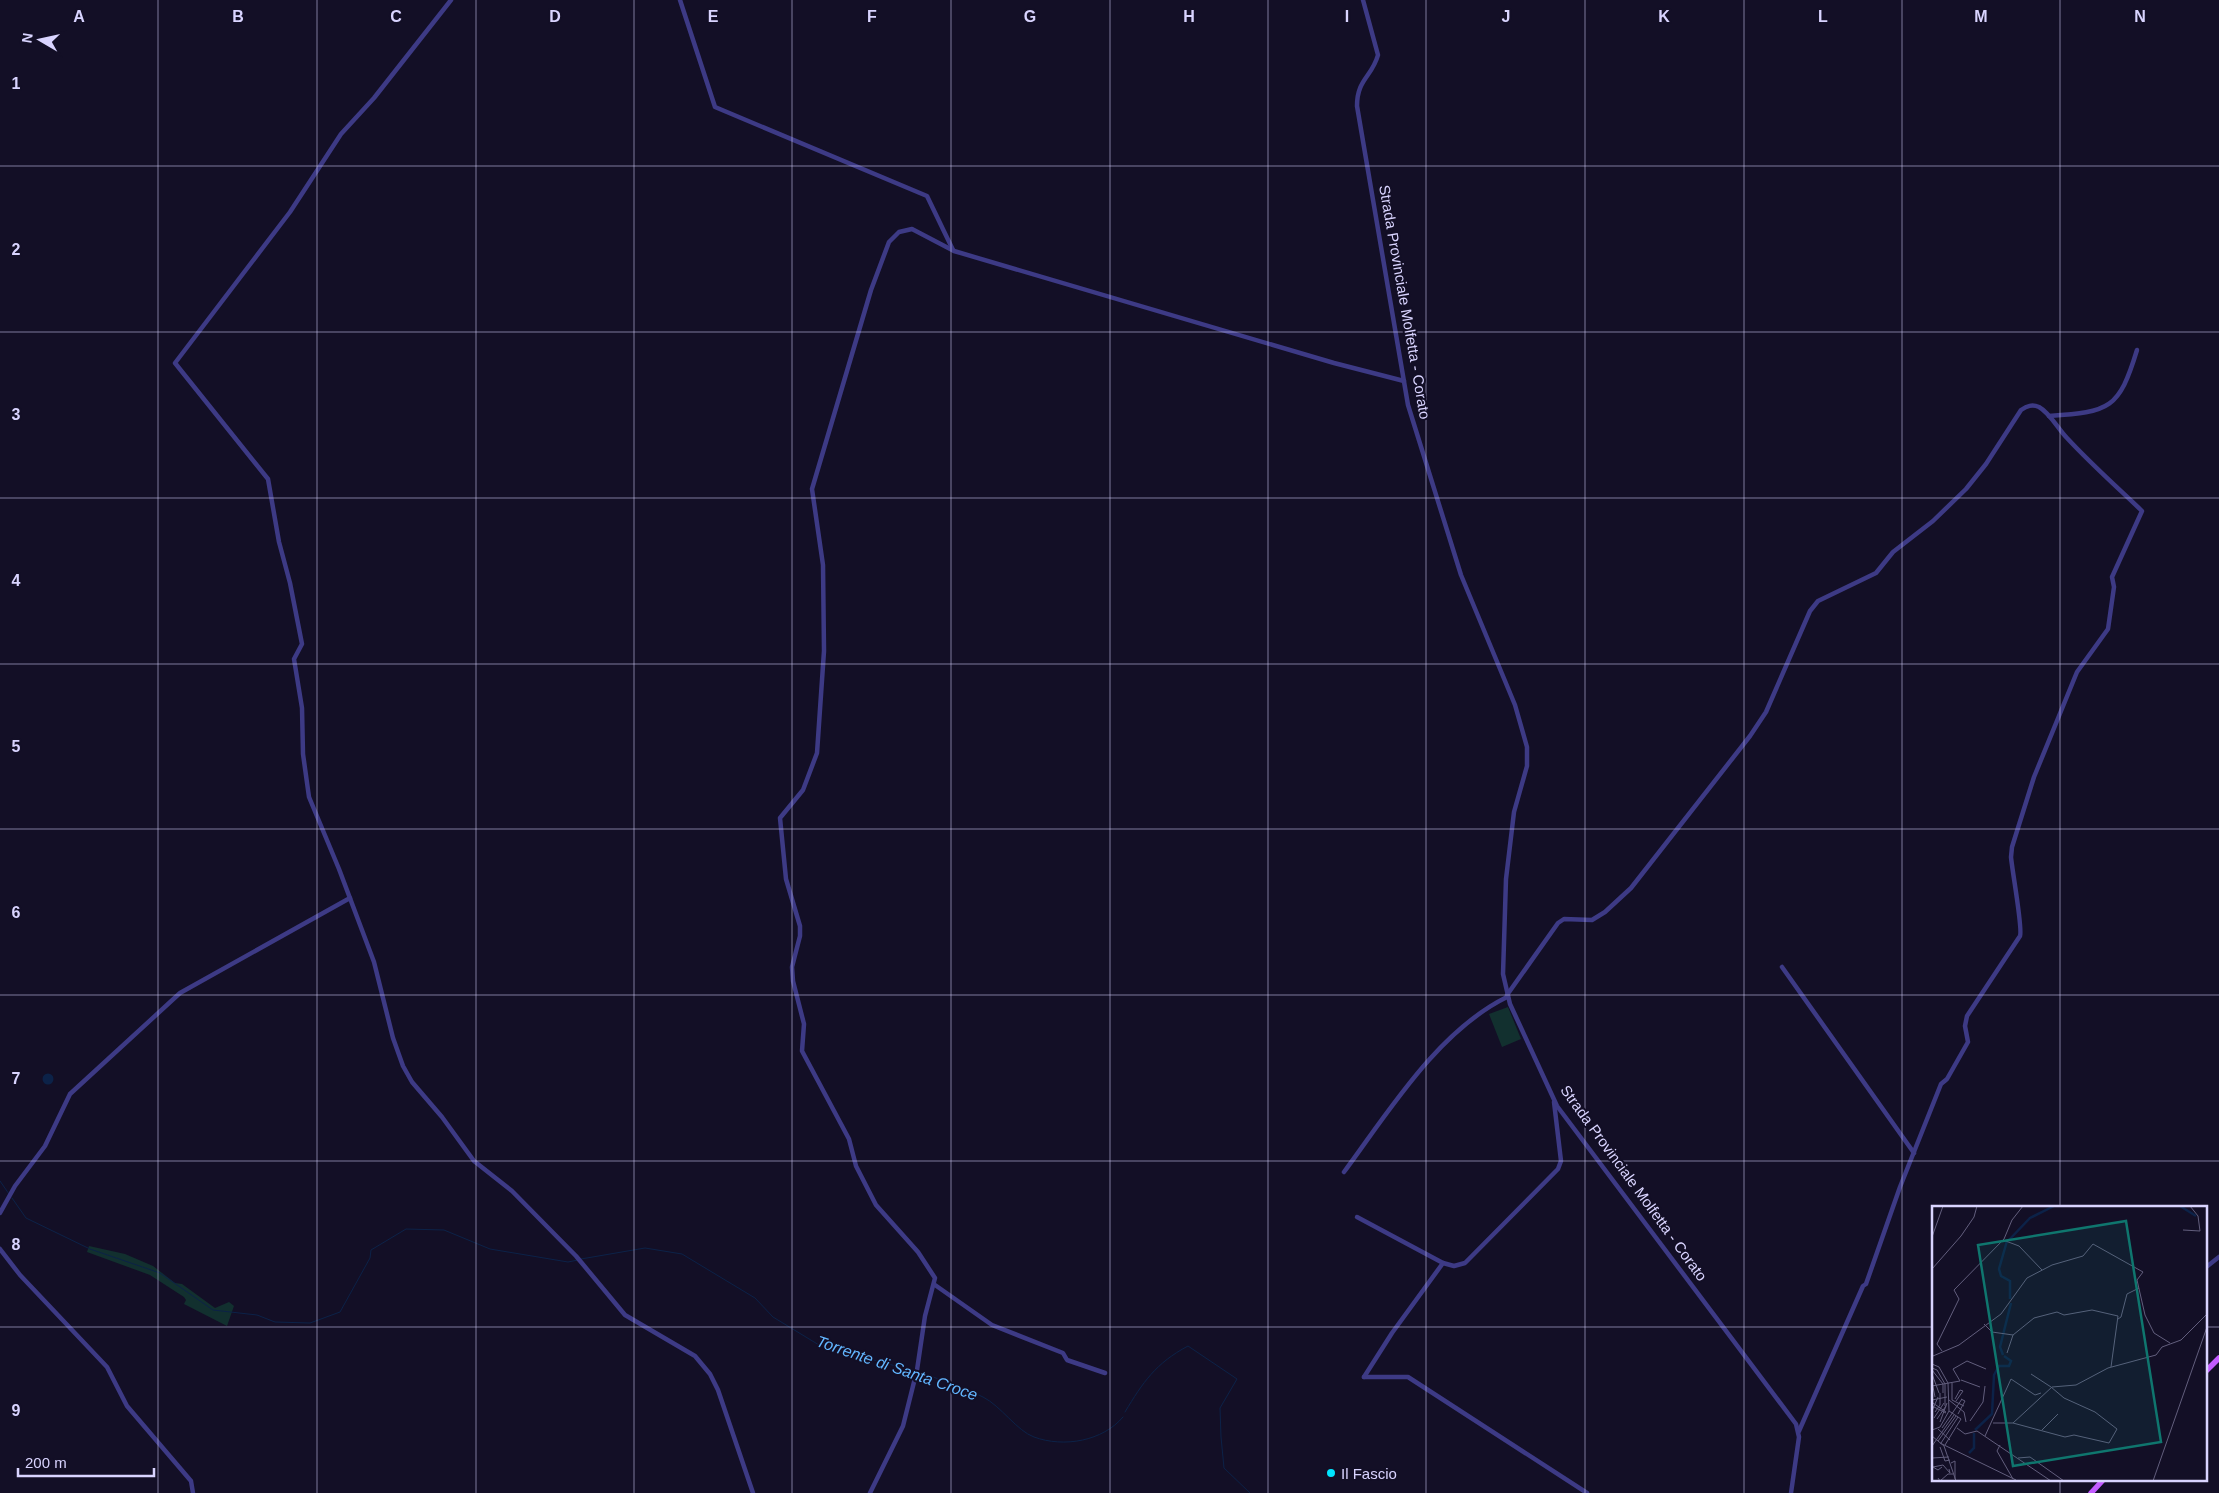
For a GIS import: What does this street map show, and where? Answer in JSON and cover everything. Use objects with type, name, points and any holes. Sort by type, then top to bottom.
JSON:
[{"type":"main road","points":[[2206,1371],[2219,1358]]},
{"type":"main road","points":[[2091,1493],[2103,1480]]},
{"type":"street","points":[[451,0],[374,98],[341,134],[290,212],[175,363],[268,479],[279,542],[290,583],[302,644],[294,659],[302,708],[304,754],[309,797],[374,962],[393,1038],[403,1066],[412,1082],[442,1117],[474,1162],[512,1191],[576,1256],[624,1316],[695,1356],[710,1374],[718,1390],[753,1493]]},
{"type":"street","points":[[680,0],[716,107],[927,196],[954,251]]},
{"type":"street","name":"Strada Provinciale Molfetta - Corato","points":[[1363,0],[1378,55],[1376,62],[1360,85],[1357,106],[1408,405],[1460,575],[1516,705],[1527,747],[1527,766],[1514,812],[1506,879],[1503,974],[1507,996],[1553,1098],[1786,1409],[1799,1431]]},
{"type":"street","points":[[870,1493],[903,1426],[917,1373],[925,1316],[935,1285],[935,1278],[918,1252],[876,1205],[856,1166],[849,1139],[802,1051],[804,1024],[793,981],[792,967],[800,936],[800,926],[786,879],[780,818],[803,790],[817,753],[824,651],[823,573],[820,531],[814,514],[812,489],[871,290],[889,242],[899,232],[912,229],[954,251],[1334,363],[1404,381]]},
{"type":"street","points":[[2049,416],[2091,413],[2111,403],[2125,386],[2138,350]]},
{"type":"street","points":[[1344,1172],[1384,1117],[1452,1036],[1492,1004],[1507,996],[1558,923],[1564,919],[1592,920],[1605,912],[1631,888],[1750,736],[1766,712],[1810,611],[1818,601],[1876,573],[1893,552],[1933,521],[1966,489],[1986,464],[2021,410],[2029,405],[2038,406],[2096,468],[2142,511],[2112,577],[2114,587],[2108,629],[2077,672],[2034,777],[2012,847],[2011,857],[2022,930],[2020,936],[1967,1016],[1965,1026],[1968,1042],[1947,1079],[1941,1084],[1866,1284],[1863,1286],[1799,1431],[1791,1493]]},
{"type":"street","points":[[0,1213],[15,1186],[45,1146],[70,1094],[180,993],[350,898]]},
{"type":"street","points":[[1782,966],[1795,987],[1847,1056],[1914,1152]]},
{"type":"street","points":[[1357,1217],[1443,1263],[1454,1266],[1465,1263],[1558,1169],[1561,1161],[1553,1098]]},
{"type":"street","points":[[0,1248],[20,1275],[107,1367],[128,1406],[191,1481],[193,1493]]},
{"type":"street","points":[[2206,1267],[2219,1258]]},
{"type":"street","points":[[1443,1263],[1392,1333],[1364,1377],[1408,1377],[1587,1493]]},
{"type":"street","points":[[935,1285],[992,1325],[1063,1353],[1067,1360],[1105,1373]]},
{"type":"green space","points":[[1508,1007],[1521,1039],[1502,1047],[1489,1014]]},
{"type":"green space","points":[[89,1246],[125,1254],[153,1266],[175,1283],[182,1284],[215,1308],[229,1302],[234,1306],[227,1326],[184,1304],[186,1300],[184,1297],[150,1275],[87,1252]]},
{"type":"water","points":[[48,1073],[54,1079],[48,1085],[42,1079]]},
{"type":"waterway","name":"Torrente di Santa Croce","points":[[0,1181],[9,1194]]},
{"type":"waterway","name":"Torrente di Santa Croce","points":[[12,1198],[26,1218],[90,1249],[160,1273],[213,1310],[257,1315],[275,1322],[310,1323],[340,1312],[370,1258],[371,1250],[406,1229],[444,1230],[490,1249],[568,1262],[578,1260]]},
{"type":"waterway","name":"Torrente di Santa Croce","points":[[581,1259],[645,1248],[682,1254],[755,1298],[773,1317],[819,1345],[914,1371]]},
{"type":"waterway","name":"Torrente di Santa Croce","points":[[1125,1412],[1151,1374],[1167,1359],[1188,1346],[1237,1379],[1220,1408],[1224,1468],[1250,1493]]},
{"type":"waterway","name":"Torrente di Santa Croce","points":[[918,1372],[983,1397],[1028,1434],[1046,1440],[1070,1442],[1094,1437],[1105,1432],[1123,1417]]},
{"type":"place","name":"Il Fascio","points":[[1331,1473]]}]
